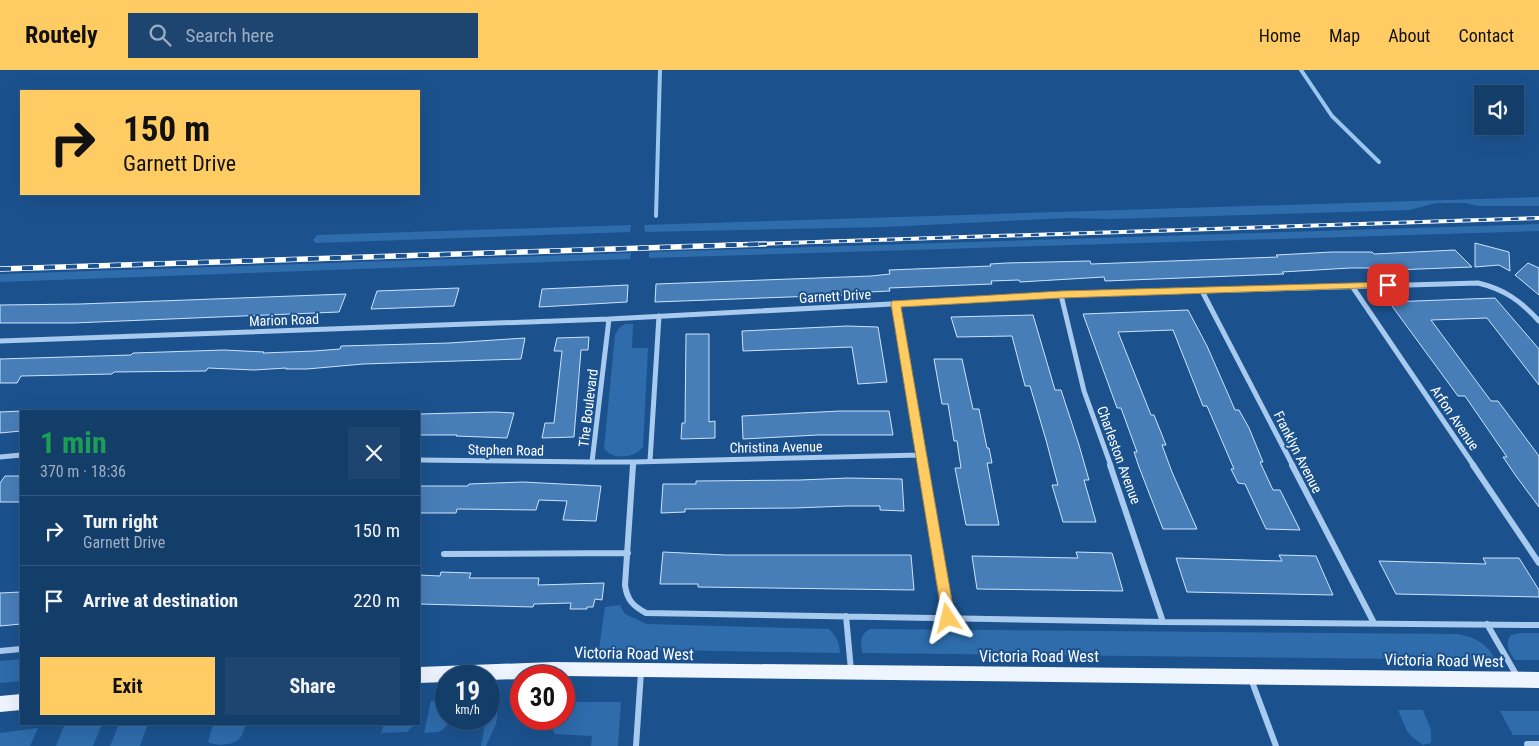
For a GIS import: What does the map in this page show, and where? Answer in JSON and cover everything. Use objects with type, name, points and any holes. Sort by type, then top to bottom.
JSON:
[{"type":"main road","name":"Victoria Road West","points":[[420,675],[553,670],[1539,680]]},
{"type":"main road","points":[[0,704],[20,702]]},
{"type":"street","name":"Garnett Drive","points":[[569,320],[1061,295],[1478,282],[1494,286],[1510,294],[1524,304],[1539,321]]},
{"type":"street","name":"Arfon Avenue","points":[[1352,286],[1539,563]]},
{"type":"street","name":"Franklyn Avenue","points":[[1202,291],[1374,623]]},
{"type":"street","name":"Charleston Avenue","points":[[1061,295],[1084,392],[1163,622]]},
{"type":"street","points":[[896,304],[948,618]]},
{"type":"street","points":[[650,462],[659,316]]},
{"type":"street","name":"The Boulevard","points":[[609,319],[592,462],[633,462]]},
{"type":"street","name":"Marion Road","points":[[0,341],[569,320]]},
{"type":"street","points":[[0,457],[20,455]]},
{"type":"street","name":"Christina Avenue","points":[[633,462],[920,455]]},
{"type":"street","name":"Stephen Road","points":[[420,460],[592,462]]},
{"type":"street","points":[[633,462],[625,578],[626,595],[632,606],[646,612],[1163,622],[1539,625]]},
{"type":"street","points":[[444,554],[628,553]]},
{"type":"street","points":[[846,616],[851,674]]},
{"type":"street","points":[[1487,624],[1519,680]]},
{"type":"street","points":[[0,651],[20,649]]},
{"type":"street","points":[[636,746],[641,671]]},
{"type":"street","points":[[1250,676],[1276,746]]},
{"type":"street","points":[[1527,744],[1539,744]]},
{"type":"shaded area","points":[[1539,197],[1539,206],[1479,206],[1465,203],[1436,203],[1410,210],[1109,219],[1067,218],[885,227],[645,232],[644,225]]},
{"type":"shaded area","points":[[1539,224],[1539,231],[649,258],[649,252]]},
{"type":"shaded area","points":[[631,225],[630,232],[316,243],[313,240],[317,235]]},
{"type":"shaded area","points":[[631,253],[630,259],[0,282],[0,274]]},
{"type":"shaded area","points":[[625,324],[633,324],[632,348],[648,348],[643,447],[635,454],[618,456],[612,455],[604,448],[615,335],[619,328]]},
{"type":"shaded area","points":[[620,605],[625,614],[647,624],[829,629],[837,640],[840,653],[599,649],[605,607]]},
{"type":"shaded area","points":[[870,629],[1458,634],[1471,637],[1480,642],[1489,649],[1496,660],[862,653],[862,636]]},
{"type":"shaded area","points":[[1539,633],[1539,660],[1515,660],[1509,651],[1508,641],[1511,635]]},
{"type":"shaded area","points":[[20,659],[20,681],[0,683],[0,661]]},
{"type":"shaded area","points":[[431,701],[435,701],[435,730],[442,730],[424,733]]},
{"type":"shaded area","points":[[575,702],[621,702],[618,746],[591,746],[592,736],[555,734],[553,730],[575,730]]},
{"type":"shaded area","points":[[1398,710],[1423,710],[1431,730],[1431,743],[1423,745],[1413,738],[1407,731]]},
{"type":"shaded area","points":[[1500,711],[1539,711],[1539,735],[1513,735]]},
{"type":"shaded area","points":[[102,725],[93,746],[56,746],[64,726]]},
{"type":"shaded area","points":[[119,725],[148,725],[140,746],[110,746]]},
{"type":"shaded area","points":[[213,725],[246,725],[239,739],[232,743],[219,745],[208,742]]},
{"type":"shaded area","points":[[384,725],[414,725],[407,732],[381,733]]},
{"type":"shaded area","points":[[38,728],[30,746],[0,746],[0,733]]},
{"type":"shaded area","points":[[484,730],[494,730],[486,746],[481,746]]},
{"type":"building","points":[[1475,243],[1509,252],[1510,271],[1499,265],[1475,267]]},
{"type":"building","points":[[1455,250],[1472,267],[1394,270],[1393,268],[1350,268],[1282,272],[1284,274],[1105,281],[1104,277],[1020,282],[1019,280],[991,281],[992,284],[889,288],[890,291],[869,292],[869,294],[655,302],[656,284],[871,276],[890,274],[889,270],[991,266],[990,264],[1006,263],[1090,261],[1091,264],[1278,257],[1276,255],[1332,252],[1372,252],[1374,254]]},
{"type":"building","points":[[1528,263],[1539,268],[1539,295],[1515,275]]},
{"type":"building","points":[[628,285],[627,302],[539,307],[542,289]]},
{"type":"building","points":[[459,288],[454,306],[371,309],[377,291]]},
{"type":"building","points":[[346,294],[339,312],[73,323],[0,323],[0,305],[80,304]]},
{"type":"building","points":[[1495,298],[1539,349],[1539,385],[1487,318],[1431,320],[1491,401],[1498,401],[1539,456],[1539,507],[1503,457],[1507,457],[1465,396],[1458,396],[1389,302]]},
{"type":"building","points":[[1188,310],[1207,346],[1235,410],[1239,410],[1249,428],[1263,462],[1260,462],[1273,490],[1280,490],[1300,530],[1266,529],[1245,484],[1238,483],[1231,469],[1234,469],[1207,406],[1203,406],[1173,330],[1118,332],[1151,415],[1154,415],[1166,445],[1162,445],[1172,472],[1197,529],[1163,529],[1139,467],[1134,452],[1137,452],[1121,408],[1117,408],[1083,314]]},
{"type":"building","points":[[1033,315],[1055,390],[1061,390],[1079,445],[1089,480],[1084,480],[1096,522],[1063,522],[1052,485],[1058,485],[1046,440],[1030,386],[1025,386],[1012,336],[957,337],[951,317]]},
{"type":"building","points":[[847,326],[878,327],[887,382],[858,384],[852,347],[743,351],[742,331]]},
{"type":"building","points":[[686,334],[709,334],[709,422],[715,421],[715,438],[681,439],[682,423],[685,423]]},
{"type":"building","points":[[589,337],[588,350],[581,350],[574,437],[542,438],[545,423],[554,423],[562,351],[554,351],[557,338]]},
{"type":"building","points":[[525,338],[521,359],[363,364],[307,369],[254,370],[208,368],[206,371],[21,376],[17,383],[0,383],[0,359],[224,350],[263,353],[314,351],[340,349],[341,346],[449,343]]},
{"type":"building","points":[[934,359],[962,359],[973,409],[979,409],[987,448],[989,448],[992,463],[987,463],[999,525],[966,525],[955,468],[961,468],[957,441],[954,441],[948,404],[942,404]]},
{"type":"building","points":[[20,411],[20,431],[0,433],[0,412]]},
{"type":"building","points":[[840,411],[889,411],[893,435],[818,435],[743,439],[742,416]]},
{"type":"building","points":[[514,413],[507,438],[420,435],[420,414]]},
{"type":"building","points":[[5,476],[20,476],[20,502],[0,502],[0,483]]},
{"type":"building","points":[[848,478],[902,479],[904,511],[880,510],[880,506],[847,506],[685,509],[685,512],[661,513],[663,484],[696,484],[696,481]]},
{"type":"building","points":[[523,482],[601,486],[596,521],[563,520],[567,501],[539,500],[536,510],[457,509],[456,513],[420,513],[420,486],[468,486],[469,484]]},
{"type":"building","points":[[663,552],[726,555],[911,555],[914,590],[698,587],[698,584],[660,584]]},
{"type":"building","points":[[1076,552],[1112,553],[1123,591],[977,589],[972,556],[1078,558]]},
{"type":"building","points":[[1279,555],[1316,556],[1333,595],[1187,592],[1176,558],[1282,561]]},
{"type":"building","points":[[1483,558],[1519,558],[1539,590],[1539,597],[1396,594],[1379,561],[1486,564]]},
{"type":"building","points":[[441,572],[471,573],[469,578],[539,578],[538,585],[604,583],[602,600],[595,599],[593,607],[587,607],[587,609],[570,609],[571,603],[534,604],[533,607],[420,604],[420,575],[440,576]]},
{"type":"building","points":[[20,592],[20,624],[0,626],[0,593]]},
{"type":"waterway","points":[[656,216],[660,70]]},
{"type":"waterway","points":[[1301,70],[1332,116],[1379,162]]},
{"type":"railway","points":[[727,245],[1539,218]]},
{"type":"railway","points":[[0,269],[765,244]]},
{"type":"route","points":[[948,618],[896,304],[1061,295],[1388,285]]}]
